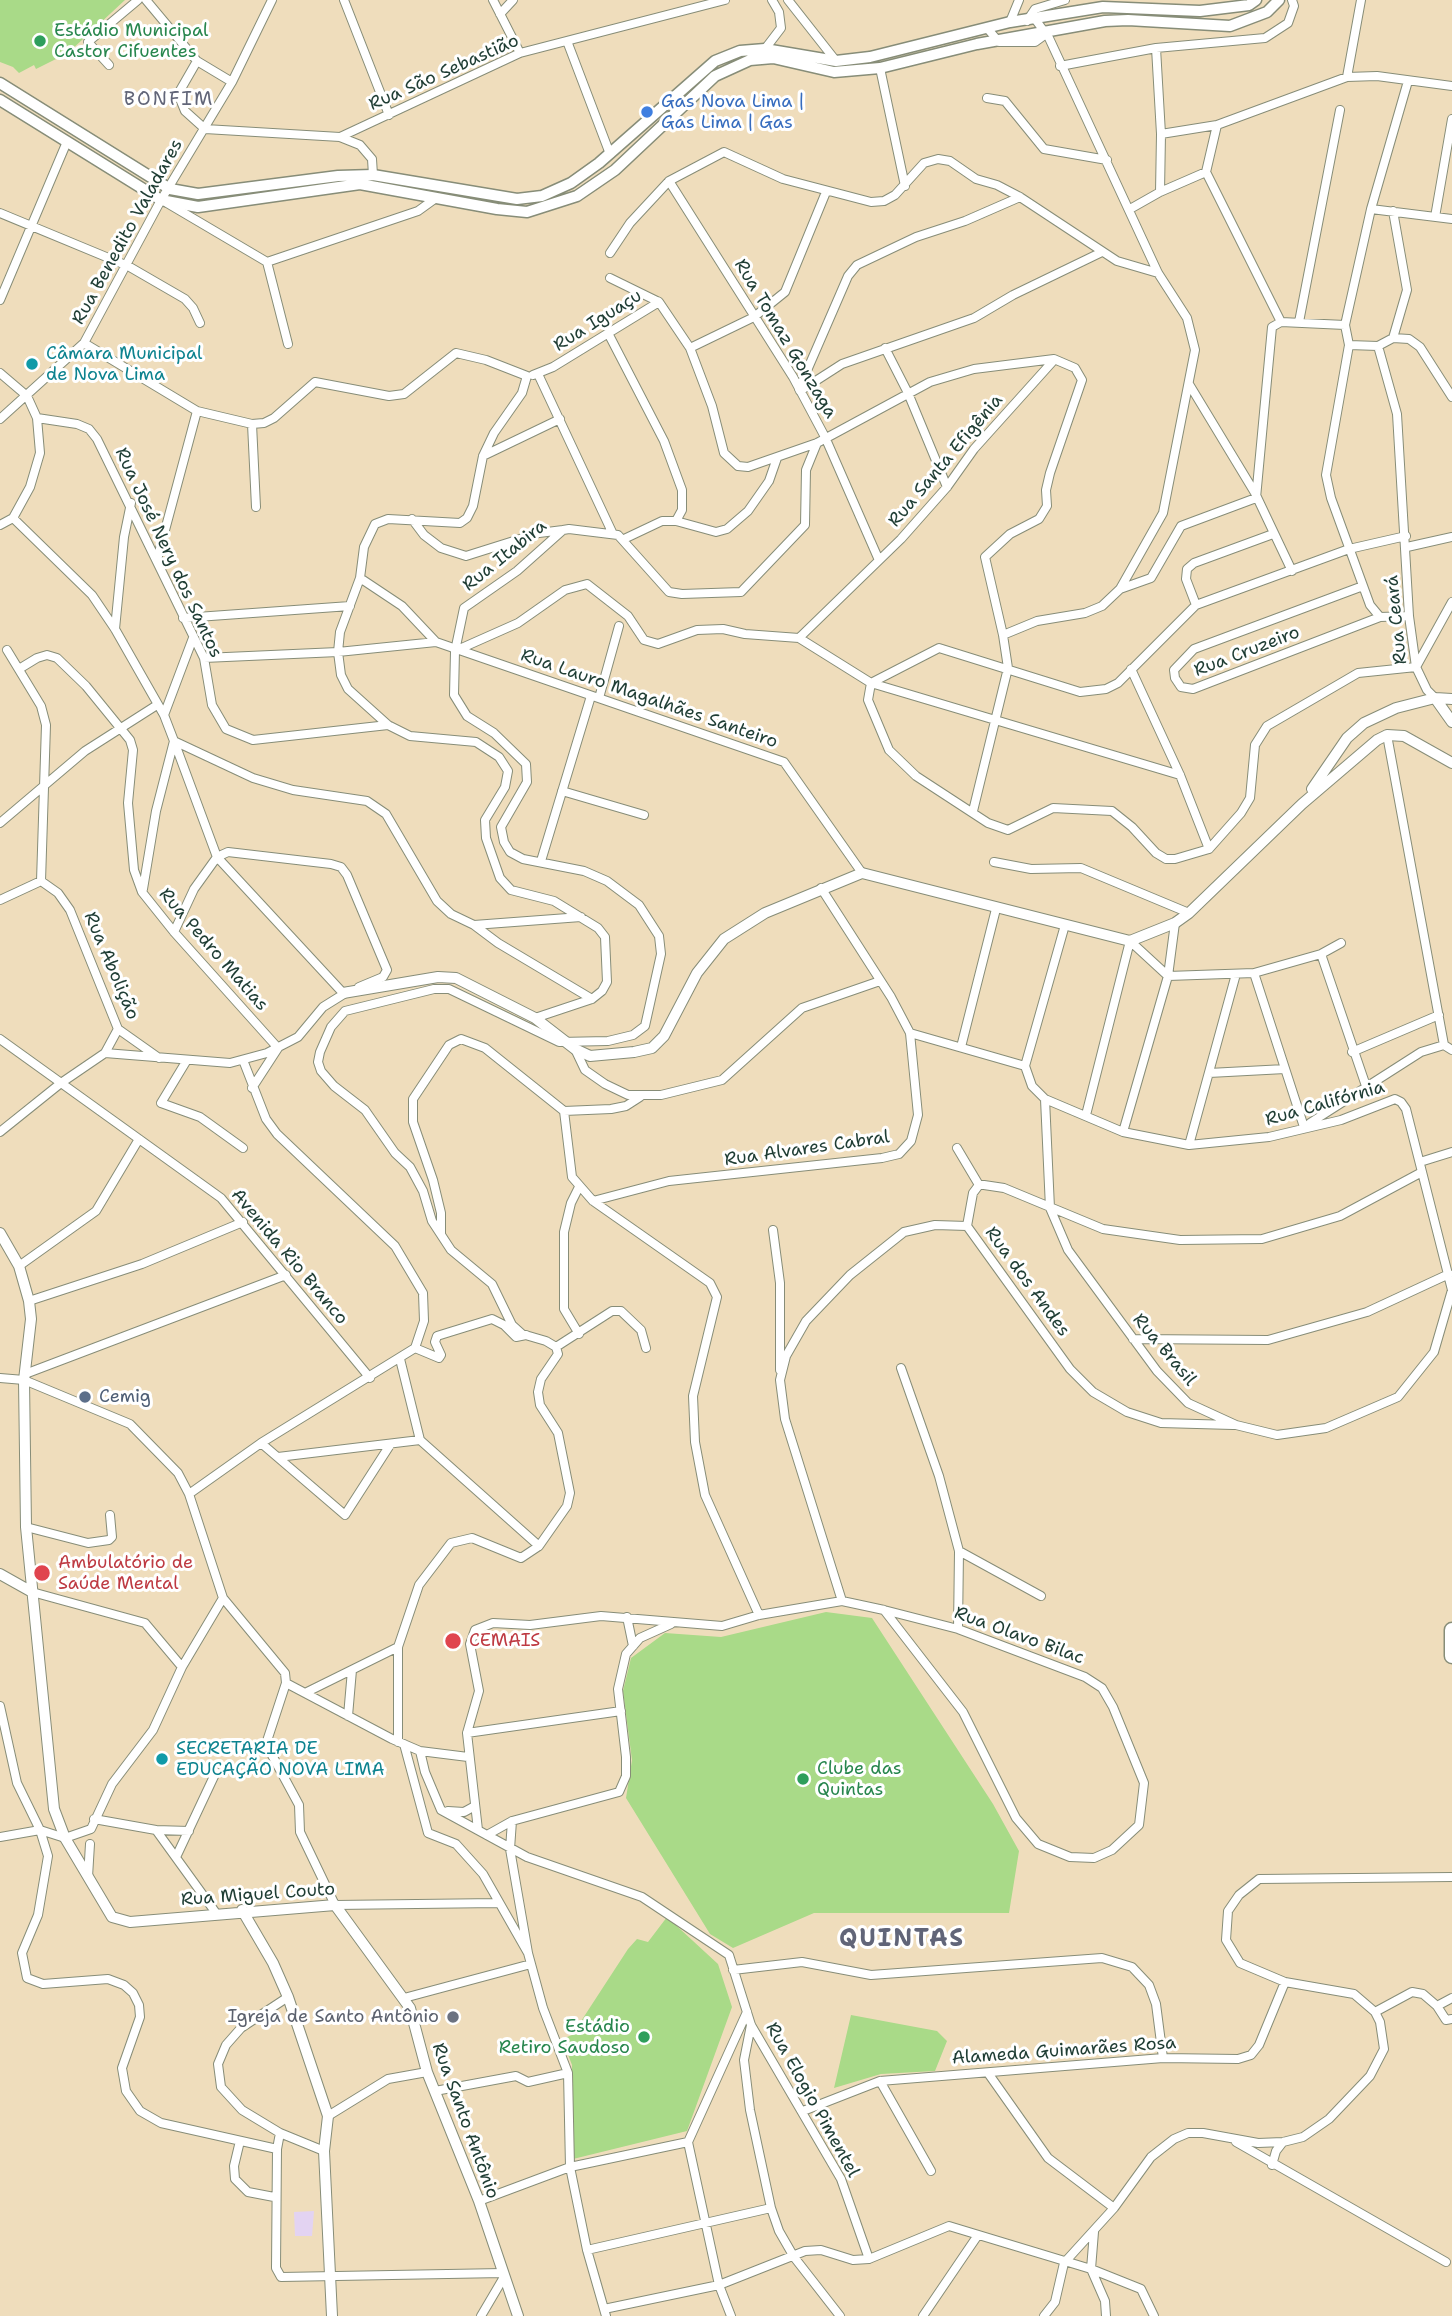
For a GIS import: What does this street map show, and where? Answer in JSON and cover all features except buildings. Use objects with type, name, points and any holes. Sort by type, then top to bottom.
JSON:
[{"type":"highway","points":[[1452,1630],[1452,1656]]},
{"type":"main road","points":[[0,83],[170,189],[198,194],[338,176],[373,175],[517,199],[542,196],[571,183],[610,154],[715,61],[740,51],[765,49],[836,61],[870,57],[1010,22],[1103,7],[1225,10],[1249,5],[1256,0]]},
{"type":"main road","points":[[0,100],[66,144],[161,200],[198,207],[360,184],[527,212],[577,196],[615,170],[715,76],[750,60],[773,58],[834,72],[880,68],[977,44],[1046,34],[1096,23],[1128,20],[1230,26],[1267,12],[1279,0]]},
{"type":"street","points":[[109,65],[88,42],[138,0]]},
{"type":"street","points":[[146,0],[197,61],[232,82]]},
{"type":"street","name":"Rua Benedito Valadares","points":[[0,419],[84,343],[128,266],[161,200],[232,82],[272,0]]},
{"type":"street","points":[[344,0],[390,115]]},
{"type":"street","points":[[493,0],[520,53]]},
{"type":"street","points":[[500,14],[513,0]]},
{"type":"street","name":"Rua São Sebastião","points":[[340,137],[520,53],[725,0]]},
{"type":"street","points":[[765,49],[780,28],[779,12],[772,0]]},
{"type":"street","points":[[788,0],[836,61]]},
{"type":"street","points":[[1010,22],[1019,0]]},
{"type":"street","points":[[1003,635],[1037,621],[1085,613],[1102,606],[1120,589],[1163,513],[1195,350],[1187,317],[1158,273],[1046,34],[1031,20],[1035,9],[1065,0]]},
{"type":"street","points":[[1060,66],[1156,48],[1265,38],[1288,23],[1294,6],[1292,0]]},
{"type":"street","points":[[1347,77],[1361,0]]},
{"type":"street","points":[[987,28],[999,42],[1035,42],[1054,52]]},
{"type":"street","points":[[1035,42],[1046,34]]},
{"type":"street","points":[[567,41],[610,154]]},
{"type":"street","points":[[1156,48],[1161,134],[1160,192]]},
{"type":"street","points":[[197,61],[178,94],[185,111],[205,129],[340,137],[360,145],[372,159],[373,175]]},
{"type":"street","points":[[880,68],[905,187]]},
{"type":"street","points":[[1161,134],[1217,125],[1347,77],[1377,76],[1452,86]]},
{"type":"street","points":[[1408,81],[1371,209],[1346,325],[1349,345],[1326,475],[1349,550],[1370,605],[1380,617],[1409,615]]},
{"type":"street","points":[[987,98],[1005,102],[1044,149],[1107,160]]},
{"type":"street","points":[[1299,322],[1340,110]]},
{"type":"street","points":[[1435,217],[1452,119]]},
{"type":"street","points":[[1217,125],[1206,172],[1281,322]]},
{"type":"street","points":[[0,300],[66,144]]},
{"type":"street","points":[[610,253],[630,223],[669,181],[724,152],[783,179],[871,202],[884,201],[905,187],[923,163],[937,159],[950,161],[976,179],[997,185],[1020,197],[1117,261],[1158,273]]},
{"type":"street","points":[[1130,209],[1160,192],[1206,172]]},
{"type":"street","name":"Rua Tomaz Gonzaga","points":[[669,181],[800,390],[825,437],[878,558]]},
{"type":"street","points":[[690,348],[754,317],[785,292],[826,192]]},
{"type":"street","points":[[800,390],[848,275],[857,265],[916,237],[965,221],[1020,197]]},
{"type":"street","points":[[267,262],[418,211],[436,198]]},
{"type":"street","points":[[161,200],[267,262],[288,344]]},
{"type":"street","points":[[1371,209],[1452,219]]},
{"type":"street","points":[[1392,211],[1407,290],[1393,338]]},
{"type":"street","points":[[0,213],[128,266],[185,299],[200,323]]},
{"type":"street","points":[[800,390],[842,363],[974,318],[1013,295],[1102,252]]},
{"type":"street","points":[[611,278],[659,302]]},
{"type":"street","name":"Rua Iguaçu","points":[[527,376],[538,374],[659,302],[690,348],[712,406],[724,453],[730,461],[748,467],[817,443],[908,393],[974,369],[1054,359]]},
{"type":"street","points":[[1256,498],[1271,332],[1276,323],[1281,322],[1346,325]]},
{"type":"street","points":[[608,333],[659,430],[682,490],[682,510],[676,521]]},
{"type":"street","points":[[1349,345],[1378,346],[1393,338],[1409,339],[1420,347],[1452,397]]},
{"type":"street","points":[[84,343],[197,411],[252,424],[264,423],[274,418],[316,382],[389,396],[404,394],[456,353],[486,360],[527,376],[522,393],[494,433],[483,456],[473,506],[467,518],[453,523],[388,519],[375,524],[364,547],[360,578],[340,632],[338,652],[341,675],[348,689],[388,725],[410,736],[476,742],[499,757],[508,771],[505,787],[485,820],[486,838],[500,878],[511,890],[555,901],[598,928],[605,937],[608,948],[607,982],[592,999],[535,1018]]},
{"type":"street","name":"Rua Ceará","points":[[1378,346],[1397,414],[1409,615],[1416,667],[1427,690],[1452,722]]},
{"type":"street","points":[[885,348],[908,393],[947,487]]},
{"type":"street","points":[[972,811],[1008,668],[985,557],[1010,534],[1038,519],[1046,506],[1050,473],[1082,380],[1075,368],[1054,359]]},
{"type":"street","name":"Rua Santa Efigênia","points":[[799,638],[840,600],[878,558],[901,539],[947,487],[974,449],[1054,359]]},
{"type":"street","points":[[0,373],[27,396],[37,418],[40,453],[30,487],[13,519],[0,525]]},
{"type":"street","points":[[538,374],[612,532]]},
{"type":"street","points":[[1189,384],[1256,498],[1292,571]]},
{"type":"street","points":[[157,560],[197,411]]},
{"type":"street","name":"Rua José Nery dos Santos","points":[[37,418],[89,429],[131,503],[183,618],[204,657],[218,719],[238,737],[253,740],[388,725]]},
{"type":"street","points":[[483,456],[560,419]]},
{"type":"street","points":[[252,424],[256,507]]},
{"type":"street","name":"Rua Itabira","points":[[566,1040],[607,1041],[633,1035],[645,1026],[661,954],[659,936],[639,905],[607,881],[584,871],[523,859],[510,852],[504,842],[501,827],[527,782],[526,764],[494,733],[467,716],[454,695],[455,651],[464,608],[517,571],[563,530],[612,532],[624,539],[669,592],[741,592],[804,524],[806,470],[817,443]]},
{"type":"street","points":[[624,539],[662,522],[676,521],[716,532],[727,529],[748,511],[769,481],[777,458]]},
{"type":"street","points":[[1120,589],[1151,578],[1181,526],[1256,498]]},
{"type":"street","points":[[116,629],[124,537],[131,503]]},
{"type":"street","points":[[13,519],[92,595],[116,629],[163,715],[217,857],[343,993]]},
{"type":"street","points":[[412,519],[424,535],[441,548],[467,556],[539,533],[563,530]]},
{"type":"street","points":[[1196,605],[1186,579],[1187,569],[1194,563],[1273,534]]},
{"type":"street","points":[[871,683],[939,648],[1080,692],[1093,692],[1118,682],[1196,605],[1349,550],[1406,536]]},
{"type":"street","points":[[1407,547],[1452,537]]},
{"type":"street","points":[[360,578],[402,606],[436,642]]},
{"type":"street","points":[[455,651],[518,622],[565,590],[587,584],[628,616],[644,640],[658,644],[697,630],[723,629],[745,635],[799,638],[871,683],[1180,775]]},
{"type":"street","name":"Rua Cruzeiro","points":[[1363,586],[1194,649],[1174,670],[1175,678],[1181,687],[1193,690],[1380,617]]},
{"type":"street","points":[[871,683],[869,700],[889,750],[916,776],[988,823],[1008,830],[1053,808],[1112,811],[1166,859],[1209,849],[1241,813],[1250,798],[1255,746],[1267,726],[1358,673],[1416,667],[1452,602]]},
{"type":"street","points":[[183,618],[350,606]]},
{"type":"street","points":[[541,861],[562,791],[619,626]]},
{"type":"street","points":[[163,715],[193,638]]},
{"type":"street","points":[[204,657],[338,652],[436,642]]},
{"type":"street","name":"Rua Lauro Magalhães Santeiro","points":[[436,642],[455,651],[784,761],[862,873]]},
{"type":"street","points":[[0,901],[41,881],[45,786],[46,725],[41,706],[7,650]]},
{"type":"street","points":[[19,669],[37,657],[47,655],[57,658],[121,727],[133,750],[128,803],[134,870],[142,892]]},
{"type":"street","points":[[1131,669],[1180,775],[1209,849]]},
{"type":"street","points":[[1302,804],[1347,738],[1364,723],[1380,713],[1435,698],[1452,699]]},
{"type":"street","points":[[0,823],[85,751],[157,705]]},
{"type":"street","points":[[1387,735],[1444,1045],[1452,1050]]},
{"type":"street","points":[[1130,941],[1175,923],[1189,913],[1363,749],[1387,735],[1404,736],[1452,764]]},
{"type":"street","points":[[174,741],[253,778],[293,790],[367,802],[386,814],[437,901],[451,914],[474,925],[498,943],[592,999]]},
{"type":"street","name":"Rua Pedro Matias","points":[[174,741],[156,811],[142,892],[174,932],[278,1048]]},
{"type":"street","points":[[562,791],[644,815]]},
{"type":"street","points":[[105,1053],[230,1063],[243,1060],[278,1048],[298,1037],[323,1007],[343,993],[383,977],[387,970],[341,867],[228,852],[217,857],[194,889],[174,932]]},
{"type":"street","points":[[994,862],[1031,869],[1081,868],[1189,913]]},
{"type":"street","points":[[575,1049],[590,1056],[652,1048],[672,1023],[697,973],[724,939],[765,913],[862,873],[1130,941],[1168,976],[1255,973],[1321,954],[1341,943]]},
{"type":"street","name":"Rua Abolição","points":[[41,881],[58,893],[70,910],[118,1029],[162,1059]]},
{"type":"street","name":"Rua Alvares Cabral","points":[[593,1201],[669,1181],[899,1154],[911,1141],[918,1115],[910,1033],[821,888]]},
{"type":"street","points":[[961,1047],[996,909]]},
{"type":"street","points":[[474,925],[581,917]]},
{"type":"street","points":[[1123,1132],[1168,976],[1175,923]]},
{"type":"street","points":[[1045,1099],[1032,1086],[1025,1066],[1065,925]]},
{"type":"street","points":[[1086,1115],[1130,941]]},
{"type":"street","points":[[1321,954],[1352,1052],[1366,1086]]},
{"type":"street","points":[[1255,973],[1305,1126],[1421,1052],[1444,1045]]},
{"type":"street","points":[[1189,1145],[1236,974]]},
{"type":"street","points":[[343,993],[438,976],[456,978],[535,1018],[575,1049],[585,1070],[604,1084],[640,1097],[661,1095],[722,1080],[802,1008],[880,981]]},
{"type":"street","points":[[528,1954],[483,1874],[456,1844],[428,1833],[401,1743],[398,1647],[419,1585],[450,1543],[472,1538],[521,1558],[538,1546],[567,1506],[570,1493],[558,1433],[540,1405],[538,1392],[541,1379],[558,1354],[556,1347],[526,1335],[512,1325],[492,1284],[451,1250],[441,1235],[410,1167],[395,1153],[365,1110],[334,1086],[321,1071],[318,1062],[337,1017],[345,1011],[435,989],[449,989],[545,1038],[559,1042],[566,1040]]},
{"type":"street","points":[[1352,1052],[1439,1015]]},
{"type":"street","points":[[0,1132],[61,1083],[105,1053],[118,1029]]},
{"type":"street","points":[[910,1033],[1025,1066]]},
{"type":"street","name":"Avenida Rio Branco","points":[[0,1039],[221,1199],[243,1222],[370,1378]]},
{"type":"street","points":[[441,1235],[441,1213],[412,1122],[413,1099],[449,1045],[461,1040],[485,1048],[564,1111],[611,1109],[626,1106],[640,1097]]},
{"type":"street","points":[[252,1088],[278,1048]]},
{"type":"street","points":[[187,1060],[161,1103],[200,1117],[243,1148]]},
{"type":"street","points":[[189,1494],[261,1443],[415,1348],[424,1321],[423,1293],[395,1246],[277,1134],[266,1119],[243,1060]]},
{"type":"street","points":[[1209,1073],[1285,1069]]},
{"type":"street","name":"Rua Califórnia","points":[[1045,1099],[1123,1132],[1189,1145],[1269,1137],[1305,1126],[1341,1120],[1395,1100],[1406,1109]]},
{"type":"street","name":"Rua Brasil","points":[[1045,1099],[1050,1208],[1068,1250],[1157,1371],[1188,1402],[1236,1425],[1277,1435],[1325,1427],[1398,1397],[1434,1352],[1452,1290],[1406,1109]]},
{"type":"street","points":[[564,1111],[572,1177],[579,1187],[593,1201],[710,1283],[717,1297],[693,1396],[695,1442],[705,1495],[759,1615]]},
{"type":"street","points":[[19,1266],[96,1211],[139,1139]]},
{"type":"street","points":[[957,1148],[979,1185]]},
{"type":"street","points":[[1420,1162],[1452,1152]]},
{"type":"street","points":[[979,1185],[1004,1188],[1103,1228],[1180,1240],[1262,1239],[1340,1216],[1423,1172]]},
{"type":"street","points":[[967,1226],[972,1193],[979,1185]]},
{"type":"street","points":[[579,1187],[564,1232],[564,1309],[579,1334]]},
{"type":"street","points":[[29,1301],[142,1264],[243,1222]]},
{"type":"street","name":"Rua dos Andes","points":[[842,1601],[785,1419],[779,1380],[786,1356],[806,1321],[850,1275],[904,1232],[935,1225],[967,1226],[1070,1368],[1093,1392],[1127,1412],[1161,1423],[1236,1425]]},
{"type":"street","points":[[773,1230],[780,1283],[779,1380]]},
{"type":"street","name":"Rua Miguel Couto","points":[[0,1233],[19,1266],[31,1319],[24,1377],[26,1527],[54,1809],[65,1838],[112,1917],[130,1922],[242,1910],[335,1905],[498,1903]]},
{"type":"street","points":[[1133,1339],[1268,1340],[1367,1312],[1449,1274]]},
{"type":"street","points":[[0,1378],[24,1377],[286,1275]]},
{"type":"street","points":[[556,1347],[606,1315],[621,1311],[641,1330],[646,1348]]},
{"type":"street","points":[[415,1348],[439,1359],[441,1355],[435,1342],[437,1336],[492,1319],[504,1325],[516,1337],[526,1335]]},
{"type":"street","points":[[400,1359],[420,1440],[538,1546]]},
{"type":"street","points":[[901,1368],[939,1476],[959,1551],[958,1629]]},
{"type":"street","points":[[24,1377],[131,1424],[178,1474],[189,1494],[223,1598],[285,1673],[286,1683],[401,1743],[421,1751],[468,1757]]},
{"type":"street","points":[[278,1457],[390,1446],[420,1440]]},
{"type":"street","points":[[261,1443],[345,1515],[390,1446]]},
{"type":"street","points":[[26,1527],[88,1543],[109,1540],[112,1537],[110,1515]]},
{"type":"street","points":[[959,1551],[1041,1596]]},
{"type":"street","points":[[0,1574],[32,1592],[145,1623],[182,1667]]},
{"type":"street","points":[[0,1837],[40,1830],[65,1838],[91,1829],[112,1784],[153,1730],[182,1667],[223,1598]]},
{"type":"street","points":[[482,1833],[475,1806],[467,1733],[479,1691],[470,1644],[475,1630],[493,1623],[530,1625],[601,1616],[722,1626],[759,1615],[842,1601],[884,1610]]},
{"type":"street","name":"Rua Olavo Bilac","points":[[884,1610],[958,1629],[1085,1677],[1102,1688],[1113,1707],[1144,1783],[1139,1825],[1112,1850],[1094,1858],[1070,1857],[1038,1844],[1016,1818],[962,1712],[884,1610]]},
{"type":"street","points":[[627,1617],[633,1646]]},
{"type":"street","points":[[482,1833],[512,1821],[619,1792],[626,1776],[618,1689],[626,1654],[655,1629],[674,1623]]},
{"type":"street","points":[[307,1692],[398,1647]]},
{"type":"street","points":[[348,1716],[352,1670]]},
{"type":"street","name":"Rua Santo Antônio","points":[[286,1683],[266,1744],[299,1805],[300,1832],[335,1905],[410,2008],[427,2072],[479,2201],[518,2316]]},
{"type":"street","points":[[0,1706],[17,1783],[40,1830],[48,1856],[38,1915],[22,1953],[27,1978],[43,1984],[108,1979],[124,1985],[139,2005],[140,2017],[122,2068],[125,2091],[140,2111],[161,2123],[277,2149]]},
{"type":"street","points":[[467,1733],[621,1711]]},
{"type":"street","points":[[421,1751],[425,1772],[441,1810],[510,1849]]},
{"type":"street","points":[[177,1855],[216,1772]]},
{"type":"street","points":[[441,1810],[464,1812],[475,1806]]},
{"type":"street","points":[[94,1819],[156,1830],[189,1831]]},
{"type":"street","points":[[512,1821],[510,1849],[528,1954],[543,2008],[568,2073],[570,2167],[586,2250],[605,2313],[719,2285],[805,2251],[821,2250],[853,2260],[869,2259],[949,2226],[1091,2269],[1141,2289],[1154,2316]]},
{"type":"street","points":[[156,1830],[177,1855],[216,1913]]},
{"type":"street","points":[[88,1877],[90,1844]]},
{"type":"street","name":"Rua Elogio Pimentel","points":[[510,1849],[642,1897],[729,1955],[751,2025],[841,2179],[869,2259]]},
{"type":"street","points":[[1044,2316],[1049,2314],[1055,2302],[1064,2263],[1114,2208],[1151,2157],[1174,2139],[1188,2133],[1203,2133],[1232,2140],[1283,2142],[1303,2137],[1329,2119],[1370,2076],[1384,2049],[1380,2022],[1375,2012],[1354,1994],[1285,1982],[1240,1963],[1226,1940],[1228,1911],[1239,1895],[1259,1879],[1452,1877]]},
{"type":"street","points":[[242,1910],[273,1963],[288,1997],[328,2116],[324,2151],[332,2316]]},
{"type":"street","points":[[733,1970],[802,1962],[871,1975],[1102,1958],[1132,1967],[1149,1986],[1156,2004],[1163,2058]]},
{"type":"street","points":[[404,1998],[531,1964]]},
{"type":"street","name":"Alameda Guimarães Rosa","points":[[803,2111],[880,2081],[1163,2058],[1238,2059],[1251,2055],[1259,2045],[1285,1982]]},
{"type":"street","points":[[1375,2012],[1412,1992],[1423,1994],[1437,2006],[1446,2020],[1452,2019]]},
{"type":"street","points":[[288,1997],[241,2028],[226,2045],[218,2064],[221,2087],[231,2099],[280,2133],[324,2151]]},
{"type":"street","points":[[1437,2006],[1452,1998]]},
{"type":"street","points":[[731,2316],[719,2285],[688,2142],[747,2012]]},
{"type":"street","points":[[751,2025],[744,2060],[750,2110],[771,2208],[779,2231],[794,2257],[840,2316]]},
{"type":"street","points":[[328,2116],[388,2079],[427,2072]]},
{"type":"street","points":[[435,2091],[516,2076],[528,2082],[568,2073]]},
{"type":"street","points":[[988,2073],[1048,2158],[1114,2208]]},
{"type":"street","points":[[880,2081],[931,2171]]},
{"type":"street","points":[[280,2133],[274,2197],[276,2268],[281,2277],[503,2275],[481,2316]]},
{"type":"street","points":[[1232,2140],[1447,2262]]},
{"type":"street","points":[[240,2141],[234,2166],[236,2181],[248,2192],[274,2197]]},
{"type":"street","points":[[479,2201],[570,2167],[688,2142]]},
{"type":"street","points":[[1272,2165],[1276,2151],[1283,2142]]},
{"type":"street","points":[[586,2250],[771,2208]]},
{"type":"street","points":[[1094,2232],[1091,2269],[1105,2301],[1106,2316]]},
{"type":"street","points":[[923,2316],[978,2235]]},
{"type":"shaded area","points":[[314,2211],[312,2236],[295,2236],[294,2212]]},
{"type":"green space","name":"Estádio Municipal Castor Cifuentes","points":[[0,0],[125,0],[68,53],[36,69],[34,65],[19,73],[13,67],[0,62]]},
{"type":"green space","name":"Clube das Quintas","points":[[826,1612],[872,1618],[993,1804],[1019,1851],[1009,1913],[814,1913],[733,1948],[710,1934],[626,1798],[632,1760],[623,1691],[631,1658],[665,1633],[721,1637]]},
{"type":"green space","name":"Estádio Retiro Saudoso","points":[[667,1917],[718,1964],[732,2007],[687,2131],[573,2159],[572,2065],[562,2039],[572,2035],[628,1949],[637,1939],[648,1942]]},
{"type":"green space","points":[[851,2015],[937,2031],[947,2041],[935,2071],[881,2074],[834,2088]]},
{"type":"place","name":"Estádio Municipal Castor Cifuentes","points":[[40,41]]},
{"type":"place","name":"Gas Nova Lima | Gas Lima | Gas","points":[[647,112]]},
{"type":"place","name":"Câmara Municipal de Nova Lima","points":[[32,364]]},
{"type":"place","name":"Cemig","points":[[85,1397]]},
{"type":"place","name":"Ambulatório de Saúde Mental","points":[[42,1573]]},
{"type":"place","name":"CEMAIS","points":[[453,1641]]},
{"type":"place","name":"SECRETARIA DE EDUCAÇÃO NOVA LIMA","points":[[162,1759]]},
{"type":"place","name":"Clube das Quintas","points":[[803,1779]]},
{"type":"place","name":"Igreja de Santo Antônio","points":[[453,2017]]},
{"type":"place","name":"Estádio Retiro Saudoso","points":[[644,2037]]},
{"type":"district","name":"BONFIM","points":[[169,100]]},
{"type":"district","name":"QUINTAS","points":[[902,1940]]}]
